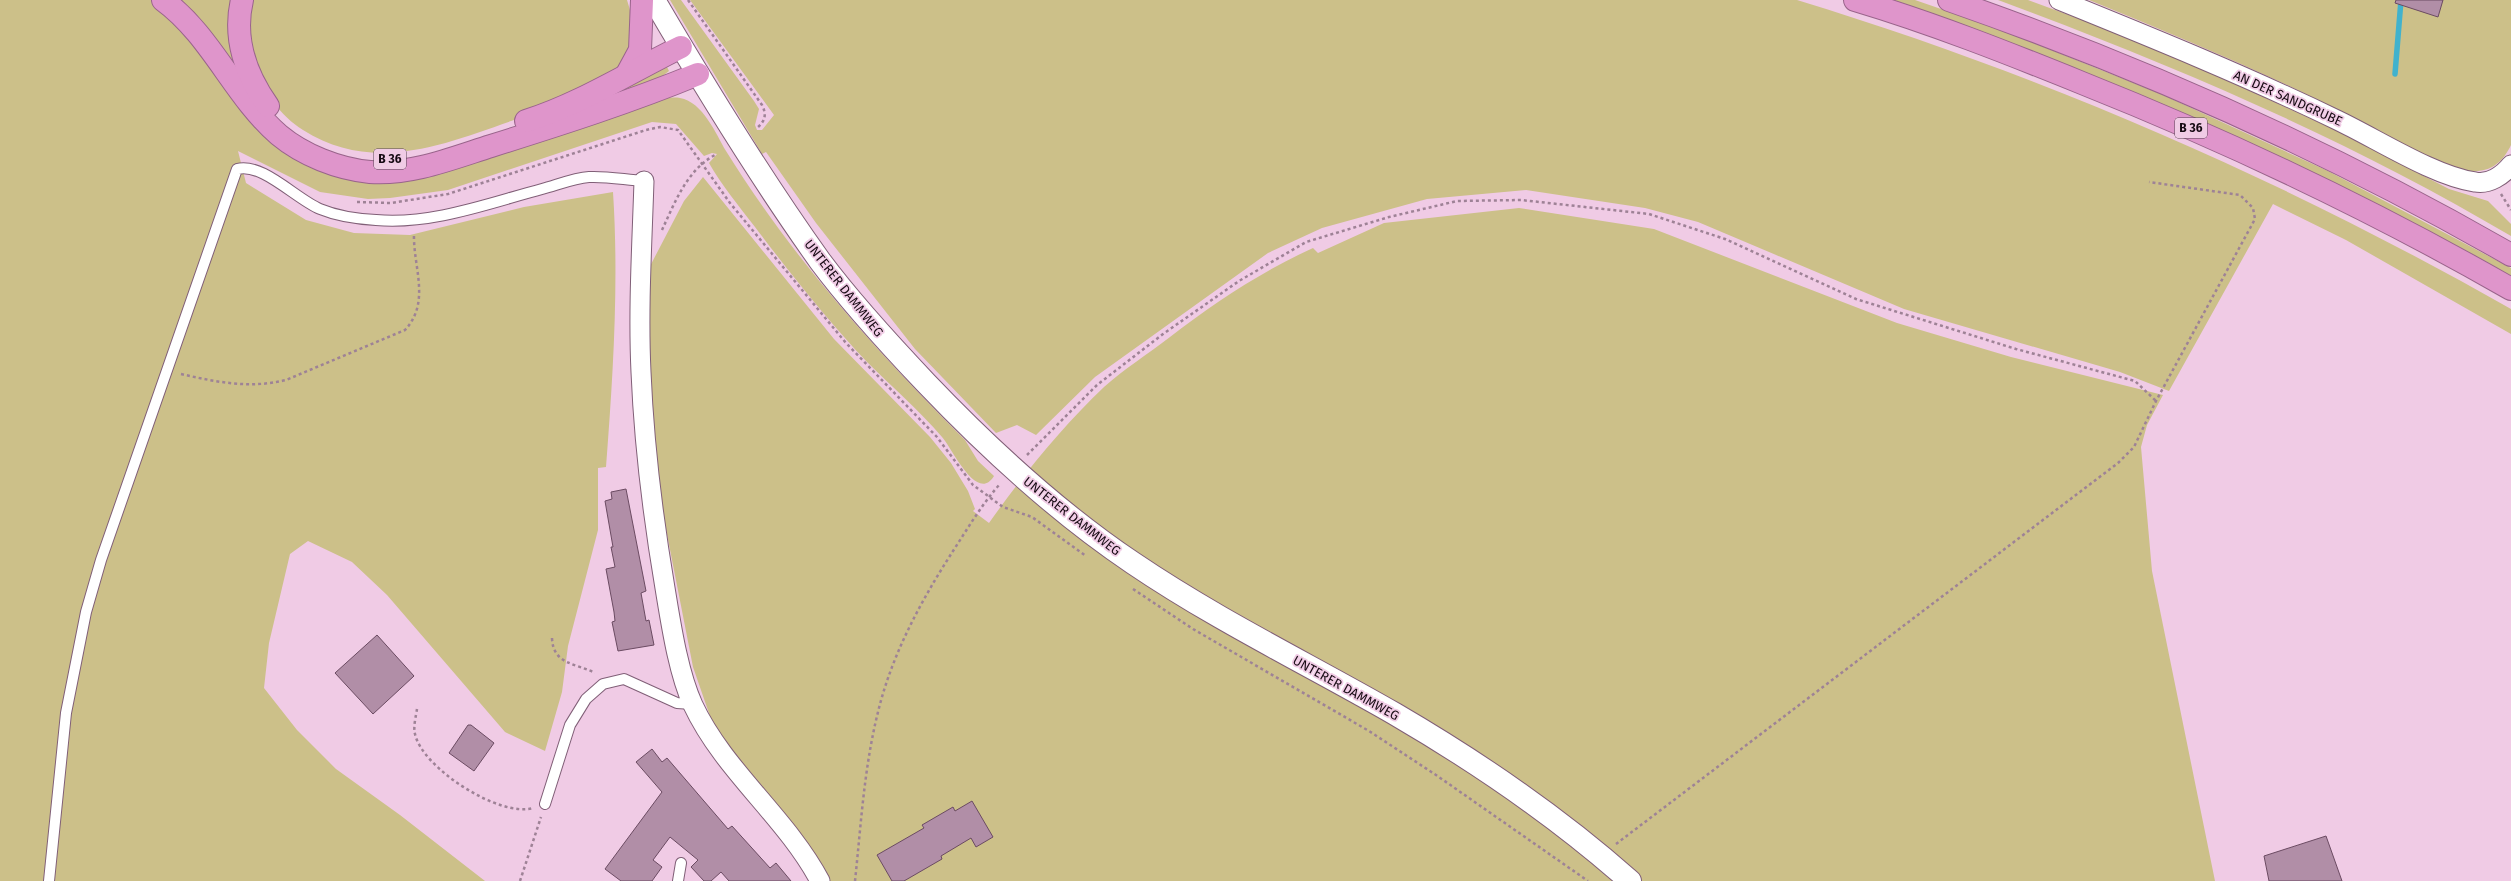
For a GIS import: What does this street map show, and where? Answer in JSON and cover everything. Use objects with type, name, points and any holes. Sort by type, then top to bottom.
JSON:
[{"type":"highway","points":[[163,0],[198,35],[255,110],[278,134],[293,146],[329,162],[371,172],[397,171],[439,162],[610,108],[698,74]]},
{"type":"highway","name":"B 36","points":[[242,0],[239,22],[242,51],[255,87],[270,109],[284,124],[316,146],[359,158],[400,158],[443,148],[543,116],[681,47]]},
{"type":"highway","points":[[626,74],[640,50],[642,0]]},
{"type":"highway","name":"B 36","points":[[1855,0],[2026,60],[2162,115],[2348,201],[2511,290]]},
{"type":"highway","name":"B 36","points":[[1949,0],[2038,31],[2180,88],[2356,171],[2511,255]]},
{"type":"main road","name":"UNTERER DAMMWEG","points":[[654,0],[698,74],[822,263],[888,344],[962,422],[1045,498],[1134,564],[1217,616],[1393,714],[1459,753],[1512,787],[1602,856],[1630,881]]},
{"type":"street","name":"AN DER SANDGRUBE","points":[[2059,0],[2182,50],[2337,120],[2440,171],[2462,180],[2477,183],[2493,180],[2505,172],[2511,165]]},
{"type":"street","points":[[644,181],[640,370],[647,470],[653,519],[669,608],[692,704],[714,742],[805,857],[820,881]]},
{"type":"lane","points":[[49,881],[61,749],[75,660],[84,619],[101,560],[237,169],[244,167],[257,170],[312,205],[330,212],[377,220],[414,220],[588,177],[644,181]]},
{"type":"lane","points":[[545,804],[570,725],[586,699],[605,683],[624,679],[677,703],[692,704]]},
{"type":"lane","points":[[678,881],[681,863]]},
{"type":"path","points":[[688,0],[762,105],[765,117],[763,122],[757,128]]},
{"type":"path","points":[[659,236],[674,203],[693,171],[702,162],[715,155]]},
{"type":"path","points":[[1602,856],[2118,463],[2134,446],[2156,401],[2254,219],[2253,208],[2240,195],[2149,182]]},
{"type":"path","points":[[856,881],[866,776],[873,735],[891,668],[912,618],[988,497],[1013,468],[1097,385],[1163,334],[1239,281],[1306,242],[1389,217],[1457,201],[1521,200],[1649,214],[1725,239],[1856,299],[2009,347],[2135,381],[2156,401]]},
{"type":"path","points":[[167,371],[240,385],[268,385],[286,380],[405,330],[413,321],[419,306],[421,288],[414,241],[414,220]]},
{"type":"path","points":[[552,638],[553,648],[564,661],[597,674],[605,683]]},
{"type":"path","points":[[417,709],[415,733],[426,756],[441,771],[480,796],[501,804],[526,810],[545,804]]},
{"type":"path","points":[[520,881],[545,804]]},
{"type":"shaded area","points":[[0,0],[151,0],[160,7],[226,82],[348,175],[662,98],[678,98],[688,101],[702,112],[708,120],[752,191],[779,229],[837,303],[868,338],[965,440],[978,461],[994,476],[987,483],[980,483],[973,479],[958,462],[942,437],[933,427],[852,346],[795,279],[725,188],[709,163],[717,154],[712,153],[704,156],[676,124],[652,122],[448,190],[390,198],[368,199],[320,192],[238,151],[246,183],[306,220],[354,233],[410,235],[524,207],[613,192],[615,226],[615,295],[613,364],[606,467],[598,468],[598,530],[568,646],[562,692],[545,751],[505,732],[387,595],[352,562],[308,541],[290,554],[269,643],[264,688],[297,730],[336,769],[400,815],[485,881],[0,881]]},
{"type":"shaded area","points":[[175,0],[234,0],[240,70]]},
{"type":"shaded area","points":[[250,0],[627,0],[633,22],[633,34],[624,65],[621,68],[525,116],[434,146],[408,151],[381,153],[355,151],[329,143],[303,130],[284,115],[269,96],[257,74],[249,51],[247,32]]},
{"type":"shaded area","points":[[670,0],[681,0],[754,101],[759,109],[755,125],[757,130],[762,130],[774,115],[690,0],[1797,0],[1982,62],[2072,97],[2251,175],[2339,217],[2511,309],[2511,334],[2346,240],[2273,204],[2169,391],[2120,372],[1904,309],[1698,222],[1645,208],[1526,190],[1427,199],[1322,228],[1268,253],[1095,377],[1036,435],[1017,425],[996,433],[915,349],[816,223],[766,152],[762,154]]},
{"type":"shaded area","points":[[1889,0],[1915,0],[1999,29],[2161,94],[2328,171],[2511,268],[2511,276],[2444,239],[2398,216],[2274,156],[2166,107],[2001,40]]},
{"type":"shaded area","points":[[1998,0],[2028,0],[2107,29],[2231,82],[2333,129],[2449,189],[2488,201],[2511,224],[2511,236],[2450,201],[2387,168],[2260,106],[2130,51]]},
{"type":"shaded area","points":[[2089,0],[2511,0],[2511,145],[2499,162],[2488,169],[2468,171],[2455,169],[2423,155],[2342,112],[2280,82],[2217,53]]},
{"type":"shaded area","points":[[667,67],[669,71],[651,85],[619,92],[659,69]]},
{"type":"shaded area","points":[[703,177],[834,339],[930,437],[951,463],[968,491],[975,509],[973,511],[989,523],[1043,452],[1104,387],[1204,312],[1257,277],[1313,248],[1318,253],[1384,223],[1519,208],[1654,229],[1897,323],[2011,357],[2163,395],[2147,425],[2141,447],[2152,571],[2215,881],[827,881],[712,722],[693,667],[664,519],[656,470],[650,370],[648,270],[684,201]]},
{"type":"building","points":[[2396,0],[2443,0],[2438,17],[2395,3]]},
{"type":"building","points":[[626,489],[646,591],[641,593],[646,621],[649,620],[654,645],[618,651],[612,622],[615,621],[614,612],[606,569],[615,567],[605,501],[612,499],[611,492]]},
{"type":"building","points":[[377,635],[414,676],[373,714],[335,673]]},
{"type":"building","points":[[468,725],[471,725],[494,743],[474,771],[449,753]]},
{"type":"building","points":[[652,749],[662,762],[667,758],[728,829],[732,826],[770,868],[776,863],[791,881],[729,881],[721,872],[711,881],[704,881],[691,867],[698,860],[670,837],[653,860],[662,867],[652,881],[621,881],[605,869],[662,792],[636,762]]},
{"type":"building","points":[[972,801],[993,837],[976,847],[971,838],[941,856],[942,859],[904,881],[892,881],[877,855],[924,828],[922,825],[953,807],[955,811]]},
{"type":"building","points":[[2326,836],[2342,881],[2269,881],[2264,856]]},
{"type":"waterway","points":[[2395,74],[2401,0]]}]
